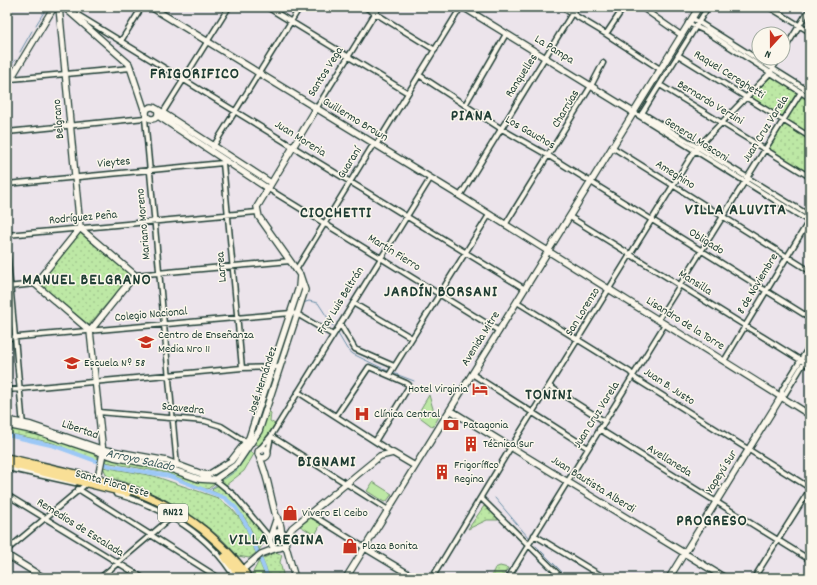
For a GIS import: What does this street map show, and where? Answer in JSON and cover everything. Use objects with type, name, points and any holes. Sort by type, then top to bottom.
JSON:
[{"type":"highway","name":"RN22","points":[[7,458],[89,482]]},
{"type":"highway","name":"RN22","points":[[7,463],[89,482],[137,491],[176,510],[213,538],[238,576],[248,578]]},
{"type":"street","points":[[7,86],[54,7]]},
{"type":"street","name":"Belgrano","points":[[59,7],[80,228]]},
{"type":"street","points":[[121,41],[142,7]]},
{"type":"street","name":"Guillermo Brown","points":[[151,7],[258,74],[460,196],[548,253]]},
{"type":"street","points":[[7,132],[71,126],[145,116],[150,119],[160,115],[229,7]]},
{"type":"street","points":[[267,7],[408,93]]},
{"type":"street","points":[[212,149],[300,7]]},
{"type":"street","points":[[365,7],[435,50]]},
{"type":"street","name":"Santos Vega","points":[[257,212],[256,207],[270,182],[379,7]]},
{"type":"street","name":"La Pampa","points":[[462,7],[633,112]]},
{"type":"street","name":"Guaraní","points":[[296,270],[324,223],[462,7]]},
{"type":"street","points":[[561,7],[660,69]]},
{"type":"street","name":"Ranquelles","points":[[460,196],[500,128],[546,58],[576,7]]},
{"type":"street","points":[[606,34],[624,7]]},
{"type":"street","points":[[641,7],[681,35]]},
{"type":"street","points":[[650,13],[654,7]]},
{"type":"street","name":"Avenida Mitre","points":[[346,578],[699,7]]},
{"type":"street","points":[[641,115],[708,7]]},
{"type":"street","points":[[769,7],[810,32]]},
{"type":"street","name":"Juan Moreria","points":[[65,8],[525,290]]},
{"type":"street","name":"Mariano Moreno","points":[[65,8],[131,68],[142,98],[174,418],[177,468]]},
{"type":"street","points":[[791,40],[810,8]]},
{"type":"street","points":[[690,21],[699,23],[810,98]]},
{"type":"street","points":[[690,21],[696,27],[810,92]]},
{"type":"street","points":[[465,105],[506,34]]},
{"type":"street","name":"Raquel Cereghetti","points":[[678,55],[810,137]]},
{"type":"street","name":"Charrúas","points":[[505,225],[549,156],[603,63]]},
{"type":"street","name":"San Lorenzo","points":[[432,578],[511,447],[696,149],[747,97],[774,66]]},
{"type":"street","points":[[11,79],[131,68]]},
{"type":"street","name":"Los Gauchos","points":[[419,75],[500,128],[591,182]]},
{"type":"street","name":"Bernardo Verzini","points":[[660,85],[810,177]]},
{"type":"street","name":"Juan Cruz Varela","points":[[658,320],[801,92]]},
{"type":"street","name":"Martín Fierro","points":[[142,98],[156,109],[160,115],[212,149],[225,160],[267,188],[499,331]]},
{"type":"street","points":[[145,116],[148,109],[156,109]]},
{"type":"street","name":"General Mosconi","points":[[633,112],[641,115],[696,149],[745,182],[810,220]]},
{"type":"street","name":"Ameghino","points":[[612,147],[810,271]]},
{"type":"street","name":"General Mosconi","points":[[696,149],[748,177],[810,220]]},
{"type":"street","name":"Martín Fierro","points":[[225,160],[270,182]]},
{"type":"street","name":"Vieytes","points":[[7,184],[150,170],[225,160]]},
{"type":"street","name":"Larrea","points":[[225,160],[227,214],[242,368]]},
{"type":"street","name":"Fray Luis Beltrán","points":[[281,533],[281,527],[267,474],[259,452],[271,436],[430,179]]},
{"type":"street","name":"Obligado","points":[[591,182],[810,318]]},
{"type":"street","name":"Rodríguez Peña","points":[[7,235],[257,212]]},
{"type":"street","name":"José Hernández","points":[[208,475],[231,462],[259,431],[277,367],[284,335],[305,290],[300,275],[257,212]]},
{"type":"street","points":[[390,374],[489,215]]},
{"type":"street","name":"Mansilla","points":[[570,217],[810,366]]},
{"type":"street","name":"8 de Noviembre","points":[[724,361],[786,256],[810,220]]},
{"type":"street","points":[[9,287],[35,284],[80,228],[135,275]]},
{"type":"street","points":[[7,249],[9,287],[16,338],[24,426]]},
{"type":"street","name":"Lisandro de la Torre","points":[[548,253],[609,289],[810,415]]},
{"type":"street","points":[[90,331],[135,275],[232,265],[290,261]]},
{"type":"street","points":[[7,550],[78,489],[89,482],[101,463],[102,451],[90,331],[35,284]]},
{"type":"street","name":"Juan B. Justo","points":[[517,302],[810,488]]},
{"type":"street","points":[[353,303],[412,338]]},
{"type":"street","points":[[294,313],[333,335]]},
{"type":"street","name":"José Hernández","points":[[277,367],[290,337],[294,313]]},
{"type":"street","name":"Colegio Nacional","points":[[7,338],[294,313]]},
{"type":"street","points":[[340,324],[355,350],[394,368]]},
{"type":"street","name":"Juan Cruz Varela","points":[[508,578],[665,324]]},
{"type":"street","points":[[284,335],[290,337]]},
{"type":"street","name":"Yapeyú Sur","points":[[668,578],[781,397],[782,390],[802,361],[810,345]]},
{"type":"street","name":"Yapeyú Sur","points":[[802,361],[810,353]]},
{"type":"street","points":[[7,390],[242,368],[277,367]]},
{"type":"street","points":[[336,416],[369,367],[390,374],[409,385],[376,440]]},
{"type":"street","points":[[472,374],[588,448]]},
{"type":"street","points":[[549,386],[604,421]]},
{"type":"street","points":[[298,392],[415,466]]},
{"type":"street","name":"Juan Bautista Alberdi","points":[[450,410],[724,578]]},
{"type":"street","name":"Saavedra","points":[[98,412],[174,418],[213,423],[259,452]]},
{"type":"street","name":"Libertad","points":[[7,420],[102,451],[208,475],[240,501],[270,539]]},
{"type":"street","name":"Libertad","points":[[7,425],[24,426]]},
{"type":"street","name":"Avellaneda","points":[[599,429],[810,560]]},
{"type":"street","points":[[271,436],[388,510]]},
{"type":"street","name":"Fray Luis Beltrán","points":[[267,474],[268,453],[271,436]]},
{"type":"street","name":"José Hernández","points":[[217,482],[236,465],[248,444]]},
{"type":"street","points":[[380,456],[383,445]]},
{"type":"street","points":[[265,448],[268,453],[263,458],[259,452],[265,448]]},
{"type":"street","points":[[259,556],[278,548],[285,541],[292,528],[345,482],[380,456],[393,452]]},
{"type":"street","name":"Santa Flora Este","points":[[7,468],[89,482],[136,500],[172,517],[209,546],[238,576]]},
{"type":"street","name":"Libertad","points":[[177,468],[199,479],[217,482]]},
{"type":"street","points":[[754,578],[810,488]]},
{"type":"street","points":[[78,489],[219,578]]},
{"type":"street","name":"Remedios de Escalada","points":[[7,495],[143,578]]},
{"type":"street","points":[[481,498],[561,578]]},
{"type":"street","points":[[309,513],[415,578]]},
{"type":"street","points":[[277,516],[270,539],[272,546],[278,548],[286,556],[291,578]]},
{"type":"street","points":[[100,578],[172,517]]},
{"type":"street","points":[[238,576],[259,556],[275,533],[281,533],[284,530],[292,528]]},
{"type":"street","points":[[281,533],[285,541],[295,578]]},
{"type":"street","points":[[534,535],[605,578]]},
{"type":"street","points":[[7,555],[44,578]]},
{"type":"green space","points":[[772,76],[797,92],[782,117],[751,97]]},
{"type":"green space","points":[[802,95],[810,100],[810,135],[786,120]]},
{"type":"green space","points":[[784,124],[810,140],[810,175],[769,149]]},
{"type":"green space","points":[[80,233],[131,275],[89,325],[39,284]]},
{"type":"green space","points":[[274,369],[277,370],[256,434],[253,433]]},
{"type":"green space","points":[[429,395],[434,412],[440,415],[433,427],[417,415]]},
{"type":"green space","points":[[268,411],[271,413],[270,421],[275,424],[260,446],[256,444],[256,441]]},
{"type":"green space","points":[[7,427],[28,431],[93,453],[98,457],[98,462],[53,443],[7,433]]},
{"type":"green space","points":[[248,451],[254,454],[244,471],[226,485],[220,481],[220,478]]},
{"type":"green space","points":[[111,458],[165,469],[215,483],[208,489],[202,488],[167,473],[105,462],[105,460]]},
{"type":"green space","points":[[103,467],[154,476],[218,498],[231,508],[239,517],[246,528],[256,553],[249,558],[238,556],[221,538],[202,523],[166,500],[139,487],[107,476]]},
{"type":"green space","points":[[373,482],[392,494],[387,501],[384,502],[367,491]]},
{"type":"green space","points":[[219,485],[234,497],[264,534],[266,540],[259,550],[252,532],[236,507],[221,495],[212,491],[213,488]]},
{"type":"green space","points":[[484,506],[498,518],[498,520],[487,520],[468,529]]},
{"type":"green space","points":[[311,518],[321,524],[315,535],[300,526]]},
{"type":"green space","points":[[275,535],[279,535],[281,536],[281,544],[275,545],[272,542],[272,538]]},
{"type":"green space","points":[[276,552],[282,555],[280,562],[284,578],[270,578],[262,559]]},
{"type":"green space","points":[[259,561],[266,578],[254,578],[252,574]]},
{"type":"green space","points":[[500,566],[508,568],[502,578],[490,578],[495,568]]},
{"type":"waterway","points":[[36,25],[47,7]]},
{"type":"waterway","points":[[20,52],[32,31]]},
{"type":"waterway","points":[[7,72],[15,60]]},
{"type":"waterway","points":[[303,303],[309,301],[318,303],[333,326]]},
{"type":"waterway","points":[[337,332],[347,349],[353,354],[390,372]]},
{"type":"waterway","points":[[393,373],[414,381]]},
{"type":"waterway","points":[[255,443],[261,433]]},
{"type":"waterway","name":"Arroyo Salado","points":[[7,435],[55,446],[110,466],[169,476],[225,498],[236,508],[247,526],[268,578]]},
{"type":"waterway","points":[[220,482],[237,470],[250,451]]},
{"type":"waterway","points":[[208,491],[217,484]]},
{"type":"waterway","points":[[495,498],[528,537]]},
{"type":"waterway","points":[[536,546],[568,578]]},
{"type":"place","name":"Centro de Enseñanza Media Nro 11","points":[[146,342]]},
{"type":"place","name":"Escuela Nº 58","points":[[72,363]]},
{"type":"place","name":"Hotel Virginia","points":[[480,389]]},
{"type":"place","name":"Clínica Central","points":[[362,414]]},
{"type":"place","name":"Patagonia","points":[[451,425]]},
{"type":"place","name":"Técnica Sur","points":[[471,444]]},
{"type":"place","name":"Frigorífico Regina","points":[[442,472]]},
{"type":"place","name":"Vivero El Ceibo","points":[[290,513]]},
{"type":"place","name":"Plaza Bonita","points":[[350,546]]},
{"type":"district","name":"FRIGORIFICO","points":[[195,74]]},
{"type":"district","name":"PIANA","points":[[472,116]]},
{"type":"district","name":"VILLA ALUVITA","points":[[736,210]]},
{"type":"district","name":"CIOCHETTI","points":[[336,213]]},
{"type":"district","name":"MANUEL BELGRANO","points":[[87,280]]},
{"type":"district","name":"JARDÍN BORSANI","points":[[441,292]]},
{"type":"district","name":"TONINI","points":[[549,395]]},
{"type":"district","name":"BIGNAMI","points":[[327,462]]},
{"type":"district","name":"PROGRESO","points":[[712,521]]},
{"type":"district","name":"VILLA REGINA","points":[[277,540]]}]
